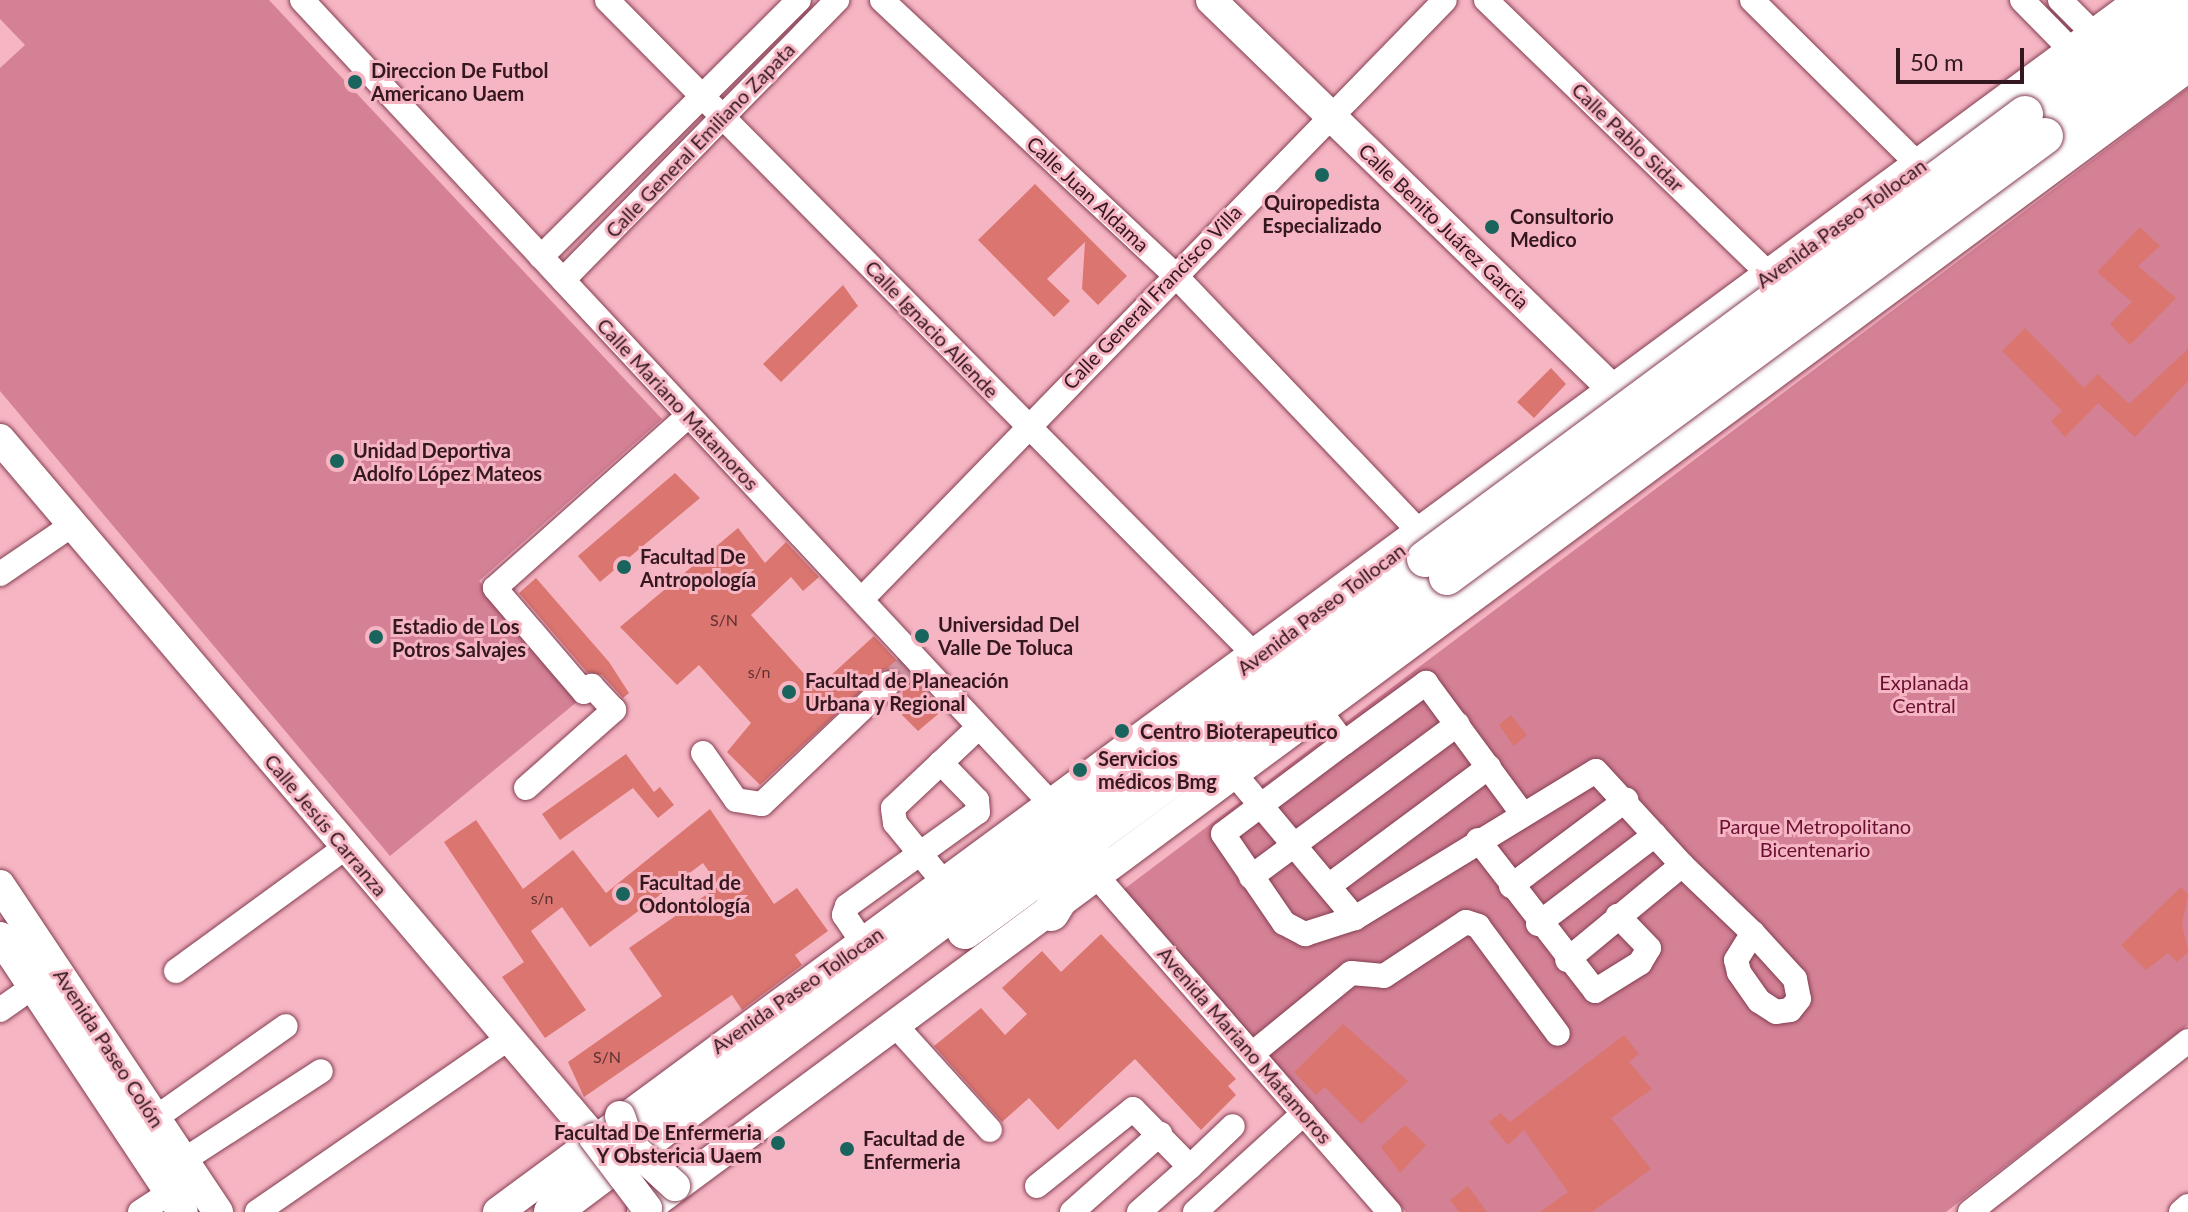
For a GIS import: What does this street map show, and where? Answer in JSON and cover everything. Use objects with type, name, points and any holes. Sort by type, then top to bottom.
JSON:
[{"type":"highway","name":"Avenida Paseo Tollocan","points":[[2035,125],[2181,0]]},
{"type":"highway","name":"Avenida Paseo Tollocan","points":[[552,1212],[1431,556],[2035,125],[2188,33]]},
{"type":"highway","name":"Avenida Paseo Tollocan","points":[[589,1212],[1101,833],[1431,556]]},
{"type":"highway","points":[[1090,781],[1140,772]]},
{"type":"highway","points":[[1051,913],[1101,833]]},
{"type":"main road","name":"Calle Benito Juárez Garcia","points":[[1211,0],[1615,390],[1675,453]]},
{"type":"main road","name":"Avenida Paseo Tollocan","points":[[498,1212],[620,1116],[1054,807],[1257,657],[1431,556],[1560,429],[1920,166],[2140,0]]},
{"type":"main road","points":[[646,1211],[675,1186],[1099,879],[1612,500],[2188,67]]},
{"type":"main road","points":[[1560,429],[1596,440],[1614,456],[1620,469],[1612,500]]},
{"type":"main road","name":"Calle Jesús Carranza","points":[[0,439],[506,1040],[594,1138],[646,1211]]},
{"type":"main road","name":"Avenida Paseo Colón","points":[[0,885],[218,1212]]},
{"type":"main road","name":"Avenida Paseo Colón","points":[[0,937],[177,1202]]},
{"type":"main road","points":[[620,1116],[630,1145],[675,1186]]},
{"type":"street","name":"Calle Mariano Matamoros","points":[[302,0],[687,417],[863,598],[912,662],[1054,807]]},
{"type":"street","name":"Calle Ignacio Allende","points":[[607,0],[1257,657]]},
{"type":"street","name":"Calle General Emiliano Zapata","points":[[541,257],[799,0]]},
{"type":"street","name":"Calle General Emiliano Zapata","points":[[563,280],[837,0]]},
{"type":"street","name":"Calle Juan Aldama","points":[[882,0],[1174,274],[1431,556]]},
{"type":"street","name":"Calle General Francisco Villa","points":[[863,598],[1026,426],[1445,0]]},
{"type":"street","name":"Calle Pablo Sidar","points":[[1486,0],[1770,275]]},
{"type":"street","points":[[1752,0],[1920,166]]},
{"type":"street","points":[[2022,0],[2084,44]]},
{"type":"street","points":[[2060,0],[2084,44]]},
{"type":"street","points":[[526,788],[614,710],[592,686],[584,692],[495,588],[687,417]]},
{"type":"street","points":[[0,574],[72,525]]},
{"type":"street","points":[[703,753],[736,800],[762,804],[889,683]]},
{"type":"street","points":[[1522,813],[1426,683],[1223,834],[1251,877],[1293,930],[1305,934],[1355,918],[1591,772],[1626,800],[1682,865],[1753,933]]},
{"type":"street","points":[[1322,714],[1344,743]]},
{"type":"street","points":[[1251,877],[1458,724]]},
{"type":"street","points":[[945,884],[921,854],[893,808],[946,768],[982,733]]},
{"type":"street","points":[[1330,885],[1489,767]]},
{"type":"street","points":[[863,943],[845,909],[978,812],[977,800],[946,768]]},
{"type":"street","points":[[1237,777],[1297,844],[1355,918]]},
{"type":"street","points":[[1511,886],[1626,800]]},
{"type":"street","points":[[1538,924],[1655,835]]},
{"type":"street","points":[[1478,840],[1538,924],[1595,991],[1640,963],[1649,948],[1618,916]]},
{"type":"street","points":[[176,971],[346,847]]},
{"type":"street","points":[[1567,960],[1682,865]]},
{"type":"street","name":"Avenida Mariano Matamoros","points":[[1099,879],[1390,1212]]},
{"type":"street","points":[[1252,1054],[1351,973],[1384,976],[1466,922],[1478,926],[1558,1034]]},
{"type":"street","points":[[0,1010],[58,969]]},
{"type":"street","points":[[154,1119],[286,1026]]},
{"type":"street","points":[[896,1026],[990,1130]]},
{"type":"street","points":[[257,1212],[506,1040]]},
{"type":"street","points":[[1985,1208],[2186,1045]]},
{"type":"street","points":[[184,1160],[321,1071]]},
{"type":"street","points":[[1037,1186],[1127,1109],[1160,1134],[1190,1167]]},
{"type":"street","points":[[1199,1211],[1304,1113]]},
{"type":"street","points":[[1139,1212],[1233,1126]]},
{"type":"street","points":[[1060,1166],[1080,1205],[1160,1134]]},
{"type":"street","points":[[140,1212],[177,1202]]},
{"type":"street","points":[[2181,1212],[2188,1206]]},
{"type":"green space","name":"Unidad Deportiva Adolfo López Mateos","points":[[0,0],[269,0],[662,419],[479,581],[584,696],[390,856],[0,391],[0,68],[25,45],[0,19]]},
{"type":"green space","name":"Parque Metropolitano Bicentenario","points":[[2188,88],[2188,1025],[1946,1212],[1406,1212],[1119,893]]},
{"type":"building","points":[[1035,184],[1127,276],[1098,305],[1082,289],[1085,242],[1047,279],[1070,301],[1054,317],[978,240]]},
{"type":"building","points":[[2140,227],[2160,246],[2138,266],[2176,298],[2130,345],[2110,324],[2132,302],[2097,272]]},
{"type":"building","points":[[843,285],[858,306],[781,382],[763,364]]},
{"type":"building","points":[[2025,328],[2084,388],[2098,374],[2129,404],[2188,349],[2188,381],[2135,437],[2098,403],[2065,437],[2051,421],[2062,411],[2002,351]]},
{"type":"building","points":[[1551,368],[1566,384],[1534,418],[1517,402]]},
{"type":"building","points":[[675,473],[700,498],[600,582],[578,556]]},
{"type":"building","points":[[738,528],[765,563],[786,542],[819,577],[803,591],[791,577],[751,615],[817,688],[874,636],[943,710],[918,731],[902,715],[903,679],[885,669],[760,785],[727,752],[751,723],[699,665],[677,685],[620,627]]},
{"type":"building","points":[[536,578],[609,662],[629,693],[623,698],[602,675],[587,672],[519,593]]},
{"type":"building","points":[[1511,715],[1527,735],[1514,746],[1499,725]]},
{"type":"building","points":[[626,754],[654,792],[660,787],[674,805],[658,818],[633,788],[560,840],[542,814]]},
{"type":"building","points":[[710,809],[774,904],[797,888],[828,931],[795,955],[802,965],[742,1010],[732,995],[584,1097],[568,1062],[662,996],[629,948],[719,886],[703,863],[590,947],[562,907],[531,931],[586,1010],[545,1038],[502,977],[524,962],[444,842],[476,820],[523,889],[573,850],[606,893]]},
{"type":"building","points":[[2181,887],[2188,895],[2182,924],[2188,952],[2177,962],[2168,953],[2146,970],[2121,945]]},
{"type":"building","points":[[1101,934],[1236,1079],[1228,1086],[1236,1095],[1201,1130],[1135,1059],[1058,1130],[1029,1098],[1002,1122],[934,1046],[981,1008],[1005,1035],[1027,1014],[1002,988],[1042,951],[1061,972]]},
{"type":"building","points":[[1343,1024],[1408,1081],[1361,1124],[1325,1087],[1316,1095],[1294,1072]]},
{"type":"building","points":[[1624,1035],[1639,1054],[1629,1062],[1652,1089],[1611,1118],[1651,1169],[1592,1212],[1540,1212],[1568,1192],[1524,1130],[1508,1145],[1489,1122],[1501,1113],[1510,1122]]},
{"type":"building","points":[[1405,1125],[1426,1145],[1400,1173],[1381,1147]]},
{"type":"building","points":[[1468,1186],[1487,1212],[1459,1212],[1450,1200]]},
{"type":"tunnel","points":[[889,683],[911,663]]},
{"type":"place","name":"Direccion De Futbol Americano Uaem","points":[[355,82]]},
{"type":"place","name":"Quiropedista Especializado","points":[[1322,175]]},
{"type":"place","name":"Consultorio Medico","points":[[1492,227]]},
{"type":"place","name":"Unidad Deportiva Adolfo López Mateos","points":[[337,461]]},
{"type":"place","name":"Facultad De Antropología","points":[[624,567]]},
{"type":"place","name":"Universidad Del Valle De Toluca","points":[[922,636]]},
{"type":"place","name":"Estadio de Los Potros Salvajes","points":[[376,637]]},
{"type":"place","name":"Facultad de Planeación Urbana y Regional","points":[[789,692]]},
{"type":"place","name":"Centro Bioterapeutico","points":[[1122,731]]},
{"type":"place","name":"Servicios médicos Bmg","points":[[1080,770]]},
{"type":"place","name":"Facultad de Odontología","points":[[623,894]]},
{"type":"place","name":"Facultad De Enfermeria Y Obstericia Uaem","points":[[778,1143]]},
{"type":"place","name":"Facultad de Enfermeria","points":[[847,1149]]},
{"type":"park label","name":"Explanada Central","points":[[1924,694]]}]
